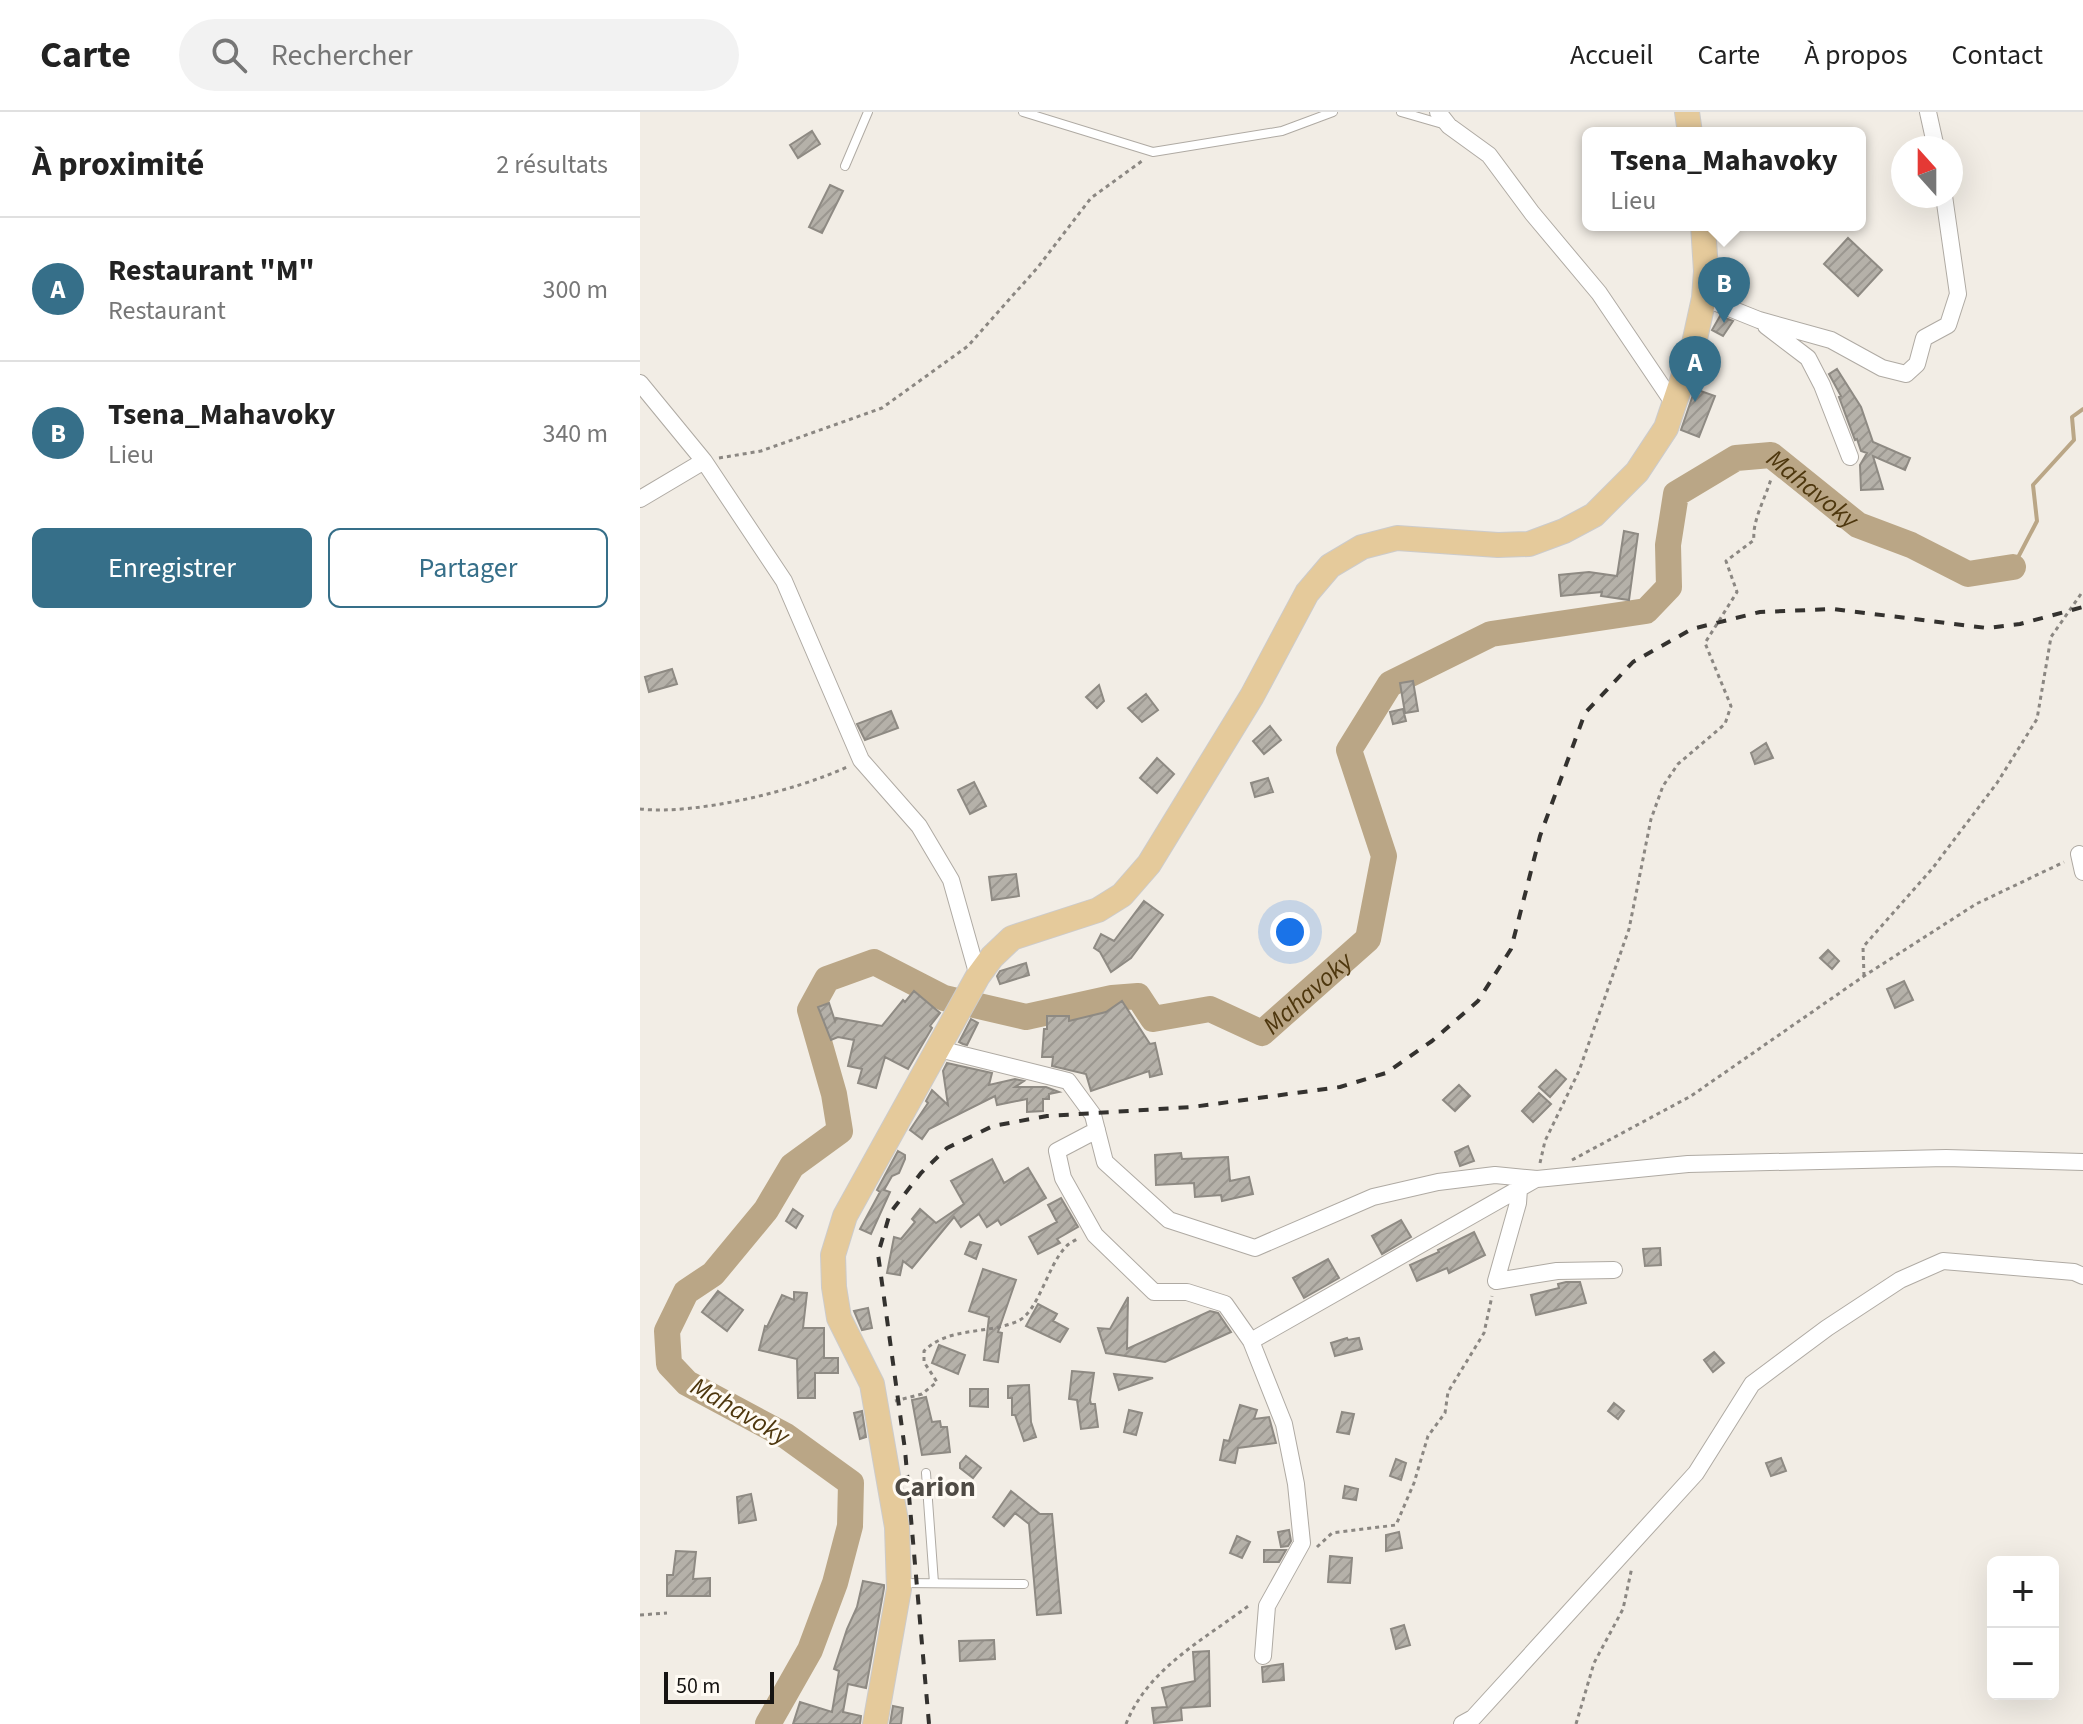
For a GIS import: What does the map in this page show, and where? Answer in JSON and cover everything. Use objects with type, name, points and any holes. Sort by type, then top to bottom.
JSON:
[{"type":"main road","points":[[875,1724],[899,1582],[897,1527],[872,1384],[839,1318],[833,1255],[845,1216],[978,976],[1012,938],[1098,910],[1122,895],[1149,864],[1252,696],[1307,593],[1330,566],[1362,547],[1397,538],[1529,544],[1594,515],[1637,472],[1666,428],[1693,348],[1704,298],[1703,231]]},
{"type":"street","points":[[1438,112],[1449,126],[1489,155],[1532,213],[1599,293],[1674,404]]},
{"type":"street","points":[[1928,112],[1933,136]]},
{"type":"street","points":[[1704,298],[1759,320],[1831,340],[1882,368],[1906,374],[1917,364],[1924,338],[1948,325],[1958,294],[1946,208]]},
{"type":"street","points":[[1759,320],[1808,358],[1850,457]]},
{"type":"street","points":[[640,383],[704,461],[784,581],[861,760],[919,826],[951,880],[978,976]]},
{"type":"street","points":[[640,499],[704,461]]},
{"type":"street","points":[[2079,854],[2083,872]]},
{"type":"street","points":[[944,1039],[1068,1081],[1093,1115],[1105,1162],[1169,1220],[1255,1248],[1373,1197],[1438,1182],[1495,1175],[1537,1179],[1688,1164],[1946,1158],[2083,1162]]},
{"type":"street","points":[[1097,1130],[1057,1151],[1063,1178],[1092,1230],[1154,1292],[1187,1292],[1225,1304],[1251,1341],[1284,1424],[1296,1484],[1302,1543],[1267,1606],[1263,1656]]},
{"type":"street","points":[[1251,1341],[1537,1179]]},
{"type":"street","points":[[1519,1189],[1518,1203],[1496,1281],[1557,1271],[1614,1270]]},
{"type":"street","points":[[1462,1724],[1473,1718],[1696,1473],[1752,1384],[1827,1328],[1900,1280],[1943,1261],[2074,1272],[2083,1276]]},
{"type":"lane","points":[[845,166],[868,112]]},
{"type":"lane","points":[[1023,112],[1153,152],[1282,131],[1333,112]]},
{"type":"lane","points":[[1401,112],[1449,126]]},
{"type":"lane","points":[[926,1473],[934,1583]]},
{"type":"lane","points":[[899,1582],[1024,1584]]},
{"type":"path","points":[[704,461],[761,451],[882,408],[968,346],[1038,267],[1091,198],[1153,152]]},
{"type":"path","points":[[1537,1179],[1545,1141],[1579,1071],[1629,929],[1651,819],[1663,786],[1678,764],[1725,724],[1731,706],[1705,643],[1737,592],[1726,561],[1754,540],[1753,526],[1763,508],[1771,479]]},
{"type":"path","points":[[1864,976],[1863,947],[1932,869],[1997,783],[2037,719],[2051,637],[2083,591]]},
{"type":"path","points":[[640,809],[660,811],[710,806],[815,782],[861,760]]},
{"type":"path","points":[[1565,1164],[1691,1096],[1864,976],[1976,904],[2079,854]]},
{"type":"path","points":[[878,1411],[898,1399],[922,1394],[937,1382],[924,1362],[924,1351],[933,1342],[1020,1321],[1032,1307],[1049,1270],[1065,1247],[1092,1230]]},
{"type":"path","points":[[1310,1553],[1332,1533],[1396,1525],[1414,1483],[1428,1436],[1445,1413],[1448,1392],[1484,1333],[1496,1281]]},
{"type":"path","points":[[1576,1724],[1594,1663],[1623,1609],[1632,1567],[1627,1549]]},
{"type":"path","points":[[1126,1724],[1132,1708],[1152,1679],[1257,1599]]},
{"type":"path","points":[[640,1615],[667,1613]]},
{"type":"building","points":[[812,131],[820,144],[798,158],[790,145]]},
{"type":"building","points":[[830,185],[843,191],[822,233],[809,227]]},
{"type":"building","points":[[1848,238],[1882,270],[1858,296],[1824,264]]},
{"type":"building","points":[[1720,316],[1733,321],[1723,336],[1712,330]]},
{"type":"building","points":[[1837,369],[1861,407],[1873,442],[1910,458],[1905,470],[1873,456],[1883,489],[1861,490],[1860,465],[1867,453],[1861,451],[1855,440],[1841,396],[1829,374]]},
{"type":"building","points":[[1695,389],[1715,396],[1699,437],[1681,430]]},
{"type":"building","points":[[1624,531],[1638,534],[1629,600],[1601,596],[1602,592],[1561,596],[1559,575],[1589,572],[1617,576]]},
{"type":"building","points":[[672,669],[677,684],[649,692],[645,677]]},
{"type":"building","points":[[1413,681],[1418,711],[1405,713],[1400,683]]},
{"type":"building","points":[[1099,685],[1104,701],[1097,708],[1086,697]]},
{"type":"building","points":[[1146,694],[1158,710],[1142,722],[1128,708]]},
{"type":"building","points":[[1403,709],[1406,721],[1393,724],[1390,712]]},
{"type":"building","points":[[891,711],[898,728],[865,740],[857,724]]},
{"type":"building","points":[[1270,726],[1281,740],[1264,754],[1253,741]]},
{"type":"building","points":[[1766,743],[1773,758],[1755,764],[1751,753]]},
{"type":"building","points":[[1157,758],[1174,774],[1157,793],[1140,778]]},
{"type":"building","points":[[1268,778],[1273,792],[1255,797],[1251,783]]},
{"type":"building","points":[[974,782],[986,806],[970,814],[958,790]]},
{"type":"building","points":[[1016,874],[1019,896],[992,900],[989,877]]},
{"type":"building","points":[[1144,901],[1163,915],[1131,958],[1111,972],[1100,952],[1094,948],[1101,934],[1114,941]]},
{"type":"building","points":[[1828,950],[1839,961],[1832,969],[1820,958]]},
{"type":"building","points":[[1026,963],[1029,975],[1000,984],[997,976],[1000,971]]},
{"type":"building","points":[[1904,981],[1913,1000],[1895,1008],[1887,989]]},
{"type":"building","points":[[914,991],[940,1013],[908,1069],[885,1057],[876,1088],[858,1083],[862,1069],[848,1066],[854,1040],[838,1037],[831,1040],[818,1007],[829,1003],[835,1021],[836,1018],[882,1026]]},
{"type":"building","points":[[1122,1001],[1150,1044],[1155,1043],[1162,1074],[1150,1077],[1149,1071],[1091,1091],[1086,1074],[1052,1066],[1053,1057],[1042,1057],[1047,1016],[1069,1016],[1069,1021],[1106,1012]]},
{"type":"building","points":[[971,1019],[978,1023],[967,1045],[959,1042]]},
{"type":"building","points":[[947,1063],[992,1073],[989,1085],[1015,1079],[1024,1081],[1015,1087],[1046,1087],[1059,1092],[1049,1094],[1049,1099],[1043,1099],[1043,1111],[1027,1112],[1027,1099],[997,1105],[995,1096],[929,1129],[922,1139],[910,1130],[928,1103],[926,1101],[932,1090],[948,1105],[943,1071]]},
{"type":"building","points":[[1556,1070],[1566,1079],[1550,1097],[1539,1087]]},
{"type":"building","points":[[1459,1085],[1470,1096],[1455,1111],[1443,1100]]},
{"type":"building","points":[[1539,1093],[1551,1104],[1533,1122],[1522,1111]]},
{"type":"building","points":[[1468,1146],[1474,1161],[1460,1166],[1455,1152]]},
{"type":"building","points":[[898,1151],[905,1155],[905,1159],[899,1173],[892,1176],[884,1190],[890,1192],[871,1234],[860,1229]]},
{"type":"building","points":[[1181,1153],[1182,1159],[1228,1157],[1230,1181],[1249,1177],[1253,1194],[1222,1201],[1221,1195],[1195,1197],[1194,1183],[1156,1185],[1155,1155]]},
{"type":"building","points":[[992,1159],[1004,1183],[1028,1168],[1046,1198],[1001,1225],[998,1220],[987,1227],[979,1214],[961,1227],[954,1217],[912,1268],[903,1261],[900,1275],[887,1273],[894,1237],[901,1239],[915,1222],[912,1219],[920,1209],[936,1223],[964,1204],[951,1181]]},
{"type":"building","points":[[1061,1198],[1078,1227],[1057,1239],[1060,1243],[1038,1254],[1029,1237],[1057,1222],[1048,1205]]},
{"type":"building","points":[[793,1209],[803,1216],[796,1228],[786,1221]]},
{"type":"building","points":[[1401,1220],[1411,1237],[1382,1254],[1372,1236]]},
{"type":"building","points":[[1474,1232],[1485,1255],[1449,1273],[1447,1268],[1417,1281],[1410,1265]]},
{"type":"building","points":[[970,1242],[981,1245],[976,1259],[965,1254]]},
{"type":"building","points":[[1660,1248],[1661,1265],[1645,1266],[1643,1249]]},
{"type":"building","points":[[1328,1259],[1339,1278],[1304,1298],[1293,1278]]},
{"type":"building","points":[[983,1269],[1016,1280],[998,1332],[1002,1333],[998,1362],[984,1360],[989,1317],[969,1311]]},
{"type":"building","points":[[1580,1282],[1586,1303],[1536,1315],[1531,1295],[1559,1288],[1558,1284]]},
{"type":"building","points":[[718,1291],[743,1310],[727,1331],[702,1312]]},
{"type":"building","points":[[794,1292],[807,1293],[803,1328],[824,1328],[824,1358],[838,1358],[838,1373],[815,1373],[815,1398],[798,1398],[797,1359],[759,1350],[765,1326],[782,1295],[794,1300]]},
{"type":"building","points":[[1128,1297],[1127,1349],[1210,1311],[1218,1313],[1231,1332],[1165,1362],[1106,1353],[1098,1328],[1110,1329]]},
{"type":"building","points":[[1038,1304],[1057,1314],[1053,1321],[1068,1329],[1060,1342],[1026,1326]]},
{"type":"building","points":[[868,1308],[872,1328],[862,1330],[854,1311]]},
{"type":"building","points":[[1359,1338],[1362,1349],[1335,1356],[1331,1343]]},
{"type":"building","points":[[939,1345],[965,1355],[958,1374],[932,1363]]},
{"type":"building","points":[[1714,1352],[1724,1363],[1713,1372],[1704,1360]]},
{"type":"building","points":[[1072,1371],[1094,1373],[1090,1400],[1091,1404],[1095,1404],[1098,1427],[1081,1429],[1077,1400],[1069,1399]]},
{"type":"building","points":[[1114,1374],[1153,1378],[1119,1390]]},
{"type":"building","points":[[1029,1385],[1031,1422],[1036,1437],[1024,1441],[1015,1415],[1012,1415],[1008,1386]]},
{"type":"building","points":[[970,1389],[988,1389],[988,1407],[970,1406]]},
{"type":"building","points":[[926,1397],[932,1422],[940,1421],[941,1427],[947,1427],[950,1452],[922,1455],[912,1400]]},
{"type":"building","points":[[1614,1403],[1624,1411],[1618,1419],[1608,1411]]},
{"type":"building","points":[[1240,1405],[1257,1410],[1254,1419],[1269,1417],[1276,1443],[1238,1448],[1235,1463],[1220,1460],[1224,1440],[1229,1441]]},
{"type":"building","points":[[1129,1410],[1142,1413],[1136,1435],[1124,1432]]},
{"type":"building","points":[[862,1411],[866,1437],[860,1439],[854,1413]]},
{"type":"building","points":[[1342,1412],[1354,1414],[1349,1434],[1337,1432]]},
{"type":"building","points":[[966,1456],[981,1468],[973,1478],[960,1468]]},
{"type":"building","points":[[1781,1458],[1786,1471],[1771,1476],[1766,1463]]},
{"type":"building","points":[[1396,1459],[1406,1463],[1401,1480],[1390,1476]]},
{"type":"building","points":[[1345,1486],[1358,1489],[1356,1500],[1343,1498]]},
{"type":"building","points":[[1011,1491],[1040,1514],[1052,1514],[1061,1613],[1037,1615],[1029,1524],[1015,1513],[1004,1526],[993,1517]]},
{"type":"building","points":[[751,1494],[756,1520],[739,1523],[737,1497]]},
{"type":"building","points":[[1289,1530],[1291,1541],[1288,1546],[1281,1547],[1278,1532]]},
{"type":"building","points":[[1399,1532],[1402,1548],[1386,1551],[1386,1535]]},
{"type":"building","points":[[1237,1536],[1250,1542],[1242,1558],[1230,1553]]},
{"type":"building","points":[[1264,1550],[1286,1550],[1279,1562],[1264,1562]]},
{"type":"building","points":[[676,1551],[696,1552],[693,1579],[710,1578],[710,1596],[667,1596],[667,1575],[673,1575]]},
{"type":"building","points":[[1330,1556],[1352,1558],[1350,1583],[1328,1582]]},
{"type":"building","points":[[863,1581],[884,1585],[884,1588],[866,1688],[848,1684],[843,1712],[861,1716],[860,1724],[793,1724],[800,1702],[832,1712],[839,1671],[834,1669],[857,1607]]},
{"type":"building","points":[[1404,1625],[1410,1645],[1396,1649],[1391,1629]]},
{"type":"building","points":[[994,1640],[995,1659],[960,1661],[959,1641]]},
{"type":"building","points":[[1209,1651],[1210,1706],[1181,1708],[1182,1720],[1154,1723],[1152,1708],[1167,1707],[1162,1688],[1195,1681],[1193,1652]]},
{"type":"building","points":[[1283,1664],[1284,1680],[1263,1682],[1262,1667]]},
{"type":"building","points":[[893,1706],[903,1708],[901,1724],[890,1724]]},
{"type":"waterway","points":[[2013,567],[2037,521],[2033,485],[2074,440],[2072,417],[2083,409]]},
{"type":"waterway","name":"Mahavoky","points":[[768,1724],[810,1650],[835,1583],[850,1526],[851,1483],[786,1436],[687,1383],[669,1364],[667,1331],[686,1292],[713,1274],[766,1210],[792,1166],[840,1131],[834,1094],[810,1010],[827,979],[874,962],[944,998],[1026,1017],[1112,998],[1138,996],[1153,1019],[1210,1009],[1262,1033],[1368,939],[1384,856],[1349,750],[1390,684],[1491,634],[1646,611],[1669,587],[1668,545],[1676,494],[1736,458],[1771,455],[1858,525],[1911,545],[1968,574],[2013,567]]},
{"type":"railway","points":[[929,1724],[905,1450],[878,1254],[890,1213],[921,1173],[947,1148],[993,1126],[1047,1116],[1192,1107],[1340,1087],[1386,1073],[1432,1041],[1478,1001],[1511,949],[1540,836],[1585,713],[1633,662],[1692,629],[1760,612],[1833,609],[1987,628],[2020,624],[2083,607]]},
{"type":"place","name":"Tsena_Mahavoky","points":[[1724,323]]},
{"type":"place","name":"Restaurant \"M\"","points":[[1695,402]]},
{"type":"district","name":"Carion","points":[[935,1487]]}]
